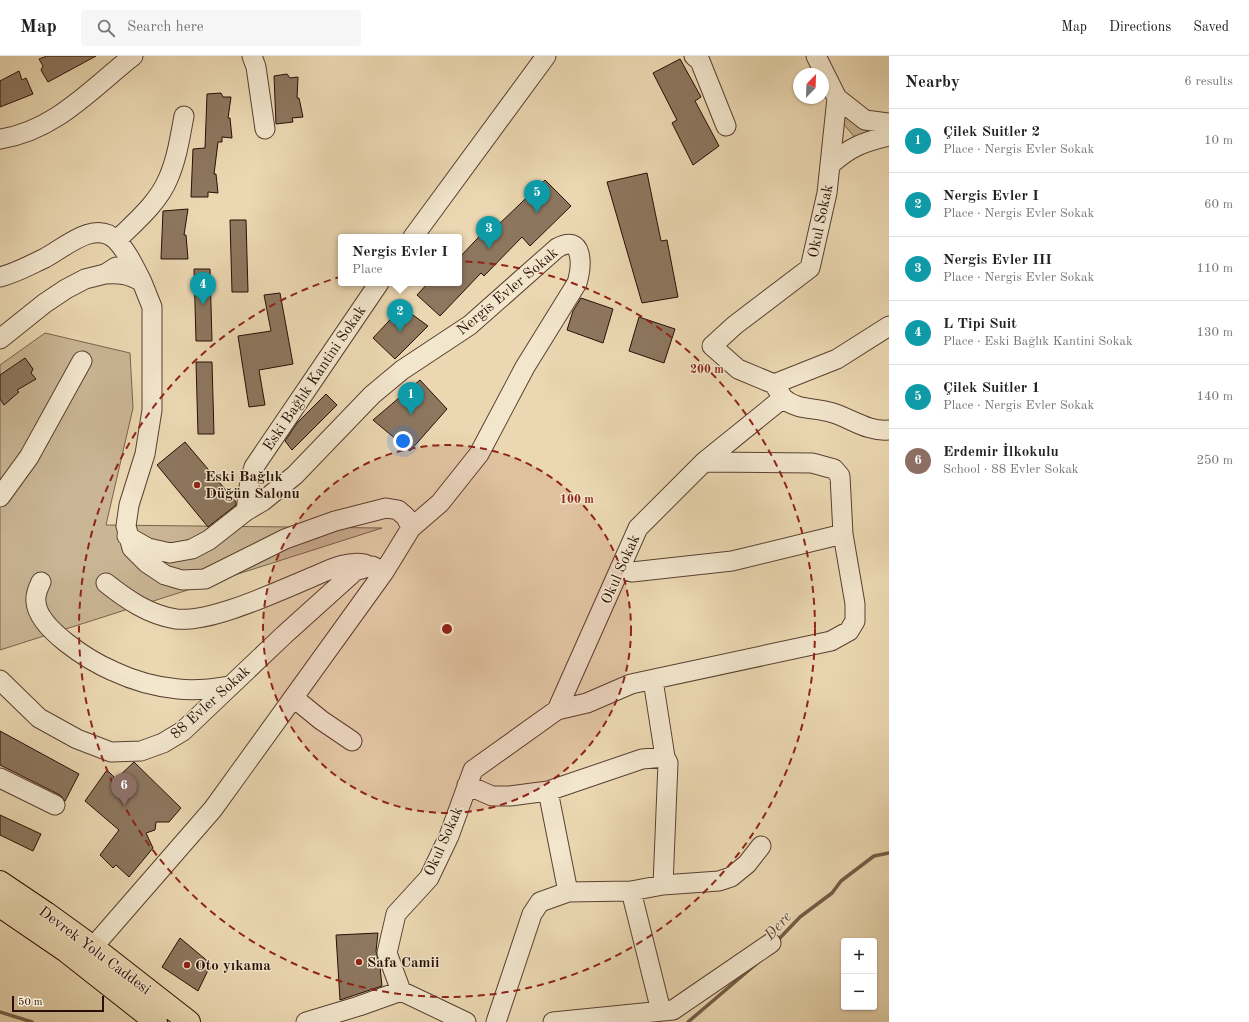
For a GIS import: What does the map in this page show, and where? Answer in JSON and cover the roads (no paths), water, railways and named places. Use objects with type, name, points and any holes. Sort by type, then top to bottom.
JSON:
[{"type":"highway","name":"Devrek Yolu Caddesi","points":[[0,882],[46,912],[189,1022]]},
{"type":"highway","name":"Devrek Yolu Caddesi","points":[[0,906],[66,951],[156,1022]]},
{"type":"street","points":[[0,139],[14,137],[48,123],[87,96],[112,72],[133,56]]},
{"type":"street","points":[[252,56],[256,67],[265,128]]},
{"type":"street","points":[[415,234],[546,56]]},
{"type":"street","points":[[694,56],[700,61],[726,126]]},
{"type":"street","points":[[816,56],[837,98],[865,120],[889,122]]},
{"type":"street","name":"Okul Sokak","points":[[401,991],[387,953],[396,914],[428,878],[449,836],[472,770],[557,710],[638,528],[704,462],[779,391],[738,369],[712,346],[735,325],[810,268],[827,193],[837,98]]},
{"type":"street","points":[[105,274],[115,268],[121,261],[120,245],[152,205],[168,180],[177,154],[184,116]]},
{"type":"street","points":[[830,165],[846,151],[869,141],[889,136]]},
{"type":"street","points":[[0,277],[10,274],[46,257],[81,236],[99,233],[110,235],[120,245],[142,282],[152,307],[152,410],[145,454],[129,505],[126,526],[127,536],[132,548],[147,563],[165,575],[182,580],[205,579],[285,539],[335,521],[386,508],[398,510],[406,517],[411,528],[378,569],[294,698],[213,809],[93,947]]},
{"type":"street","name":"Nergis Evler Sokak","points":[[246,511],[263,501],[295,475],[372,395],[402,370],[470,325],[557,248],[564,244],[570,244],[577,249],[581,259],[581,270],[577,283],[525,367],[479,454],[440,503],[411,528]]},
{"type":"street","points":[[0,339],[45,302],[85,279],[105,274],[120,273],[131,275],[142,282]]},
{"type":"street","name":"Eski Bağlık Kantini Sokak","points":[[246,511],[254,467],[377,286]]},
{"type":"street","points":[[889,326],[837,360],[779,391],[791,405],[833,412],[861,426],[881,431],[889,430]]},
{"type":"street","points":[[0,497],[29,457],[82,361]]},
{"type":"street","points":[[557,710],[587,703],[631,684],[830,641],[849,631],[855,621],[855,604],[842,534],[840,476],[834,469],[812,463],[704,462]]},
{"type":"street","points":[[127,536],[148,548],[170,553],[192,549],[209,540],[246,511]]},
{"type":"street","points":[[620,568],[632,572],[732,561],[842,534]]},
{"type":"street","points":[[106,583],[126,599],[150,611],[176,619],[204,616],[233,608],[334,568],[354,562],[378,569]]},
{"type":"street","name":"88 Evler Sokak","points":[[0,680],[39,718],[77,739],[111,752],[141,751],[163,743],[182,731],[355,571],[378,569]]},
{"type":"street","points":[[41,582],[36,595],[36,604],[41,618],[53,632],[83,654],[113,671],[145,682],[177,689],[203,690],[230,686]]},
{"type":"street","points":[[653,680],[665,757],[668,763],[663,885]]},
{"type":"street","points":[[294,698],[321,720],[352,740]]},
{"type":"street","points":[[467,785],[492,796],[510,796],[548,791],[642,759],[665,757]]},
{"type":"street","points":[[0,778],[55,805]]},
{"type":"street","points":[[548,791],[568,892]]},
{"type":"street","points":[[496,1022],[532,914],[540,902],[568,892],[631,891],[663,885],[720,881],[731,877],[747,864],[761,846]]},
{"type":"street","points":[[631,891],[662,1011]]},
{"type":"street","points":[[553,1022],[673,1010],[771,943]]},
{"type":"street","points":[[306,1022],[359,1006],[401,991],[466,1022]]},
{"type":"waterway","name":"Dere","points":[[777,941],[800,917],[832,893],[841,881],[874,856],[889,853]]},
{"type":"waterway","name":"Dere","points":[[688,1022],[763,958]]},
{"type":"waterway","name":"Dere","points":[[0,1012],[32,1022]]},
{"type":"place","name":"Çilek Suitler 1","points":[[537,213]]},
{"type":"place","name":"Nergis Evler III","points":[[489,249]]},
{"type":"place","name":"L Tipi Suit","points":[[203,305]]},
{"type":"place","name":"Nergis Evler I","points":[[400,332]]},
{"type":"place","name":"Çilek Suitler 2","points":[[411,415]]},
{"type":"place","name":"Eski Bağlık Düğün Salonu","points":[[197,485]]},
{"type":"place","name":"Erdemir İlkokulu","points":[[124,806]]},
{"type":"place","name":"Safa Camii","points":[[359,962]]},
{"type":"place","name":"Oto yıkama","points":[[187,965]]}]
